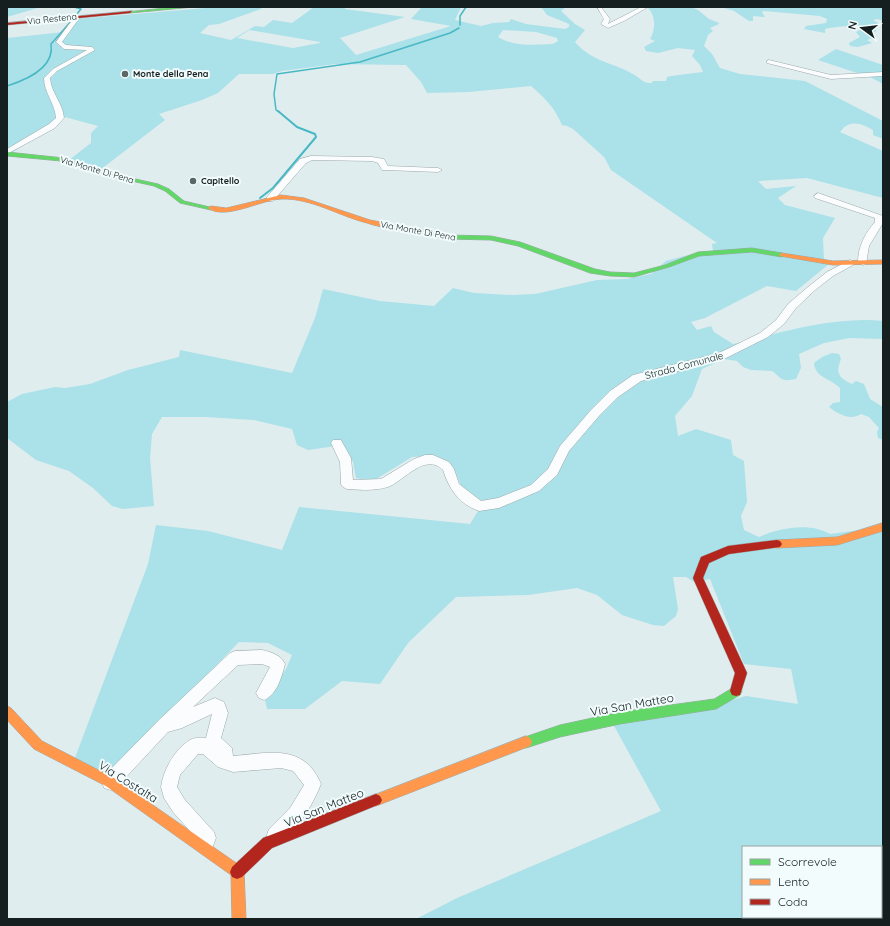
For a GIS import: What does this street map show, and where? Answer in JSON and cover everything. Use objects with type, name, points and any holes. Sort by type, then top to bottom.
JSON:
[{"type":"street","name":"Via Restena","points":[[7,24],[78,16],[192,7]]},
{"type":"street","points":[[599,8],[607,18],[604,24],[608,26],[645,7]]},
{"type":"street","name":"Via Monte Di Pena","points":[[7,153],[52,126],[60,118],[59,111],[48,88],[47,78],[55,70],[92,50],[90,48],[64,47],[59,42],[78,16]]},
{"type":"street","points":[[769,62],[832,77],[883,74]]},
{"type":"street","name":"Via Monte Di Pena","points":[[7,153],[62,159],[118,177],[156,185],[167,190],[182,202],[208,208],[233,210],[270,199],[302,199],[369,222],[448,237],[491,238],[509,241],[593,270],[610,274],[634,275],[667,266],[698,254],[752,250],[763,250],[807,260],[850,263],[883,262]]},
{"type":"street","points":[[270,199],[299,164],[311,158],[372,159],[381,161],[385,168],[438,170]]},
{"type":"street","points":[[818,196],[879,217],[879,222],[873,229],[866,245],[862,256],[862,262]]},
{"type":"street","name":"Strada Comunale","points":[[337,443],[345,454],[348,466],[347,484],[366,486],[384,484],[398,476],[411,464],[428,460],[442,463],[450,471],[453,484],[479,506],[499,504],[535,488],[553,472],[564,448],[614,394],[637,378],[659,370],[722,356],[764,334],[780,322],[792,306],[811,289],[830,274],[850,263]]},
{"type":"street","name":"Via San Matteo","points":[[237,872],[268,843],[501,751],[560,730],[620,718],[716,704],[735,693],[741,673],[698,578],[705,560],[728,550],[765,545],[837,541],[883,527]]},
{"type":"street","points":[[110,782],[164,724],[235,658],[262,657],[268,658],[278,664],[274,676],[264,693]]},
{"type":"street","points":[[164,724],[177,723],[215,705],[219,707],[220,713],[213,741],[230,758],[233,764]]},
{"type":"street","name":"Via Costalta","points":[[7,712],[38,745],[110,782],[237,872]]},
{"type":"street","points":[[204,848],[208,838],[183,813],[169,789],[170,779],[184,757],[195,746],[206,746],[224,761],[233,764],[281,760],[301,767],[313,784],[296,814],[268,843]]},
{"type":"street","points":[[237,872],[240,896],[239,919]]},
{"type":"shaded area","points":[[7,7],[41,7],[7,17]]},
{"type":"shaded area","points":[[217,7],[261,7],[261,9],[219,24],[209,25],[200,33],[231,40],[255,26],[264,27],[273,20],[292,23],[314,7],[345,7],[345,9],[405,17],[340,38],[356,55],[451,26],[411,19],[422,7],[461,7],[455,20],[481,26],[493,23],[509,22],[511,19],[526,24],[565,29],[569,27],[569,24],[547,15],[541,7],[566,7],[561,11],[575,24],[585,30],[575,42],[582,49],[595,58],[633,74],[644,82],[652,83],[653,81],[666,81],[667,77],[671,76],[703,72],[700,65],[692,56],[695,50],[678,48],[658,53],[646,51],[644,47],[655,41],[650,39],[654,22],[652,14],[647,7],[691,7],[698,10],[709,19],[719,23],[710,28],[713,31],[708,35],[704,46],[712,54],[720,68],[740,74],[805,81],[883,121],[883,139],[873,135],[873,130],[860,124],[847,125],[840,132],[883,151],[883,198],[807,178],[758,181],[766,189],[796,186],[778,198],[785,205],[835,218],[823,238],[824,260],[829,264],[796,291],[767,286],[705,318],[691,322],[697,330],[711,326],[714,332],[733,344],[807,326],[864,320],[883,321],[883,339],[849,338],[824,343],[799,354],[801,368],[796,379],[791,380],[784,380],[772,371],[751,370],[743,367],[737,361],[724,359],[702,369],[692,396],[675,416],[678,436],[696,429],[731,440],[733,455],[744,461],[747,502],[741,516],[744,530],[759,537],[785,529],[804,527],[822,530],[830,534],[883,527],[883,889],[882,846],[742,846],[742,918],[765,919],[416,919],[457,898],[661,811],[608,715],[702,709],[746,696],[798,704],[791,669],[744,664],[710,579],[694,582],[686,577],[673,577],[678,609],[676,616],[664,626],[653,625],[622,615],[597,595],[577,588],[528,595],[456,597],[408,643],[380,684],[342,681],[305,709],[267,709],[265,699],[286,669],[292,655],[268,643],[239,642],[121,762],[106,784],[73,763],[148,564],[156,525],[208,531],[282,550],[299,507],[470,524],[478,511],[490,504],[464,493],[453,467],[445,460],[432,456],[412,457],[373,481],[356,478],[353,462],[343,445],[308,450],[297,445],[292,429],[254,420],[206,417],[162,417],[152,434],[150,458],[154,506],[123,509],[112,506],[93,488],[69,471],[36,460],[7,438],[7,402],[22,394],[55,387],[65,388],[90,384],[128,370],[179,357],[180,350],[292,373],[315,318],[323,289],[380,301],[434,306],[453,288],[474,293],[512,295],[535,294],[597,280],[627,279],[651,274],[666,261],[688,255],[713,251],[712,244],[717,243],[611,170],[604,157],[573,129],[562,125],[556,113],[549,104],[531,86],[469,92],[427,93],[421,82],[406,65],[335,64],[282,71],[273,74],[239,74],[218,93],[202,100],[159,114],[165,120],[100,170],[69,160],[91,143],[91,133],[98,126],[65,117],[7,156],[7,38],[64,32],[77,19]],"holes":[[[249,30],[320,42],[293,48],[237,38]],[[503,30],[536,32],[557,38],[558,41],[553,44],[532,45],[518,44],[498,37]]]},
{"type":"shaded area","points":[[721,7],[883,7],[883,21],[878,19],[873,20],[880,24],[876,27],[876,31],[872,34],[872,38],[867,40],[872,43],[858,47],[850,46],[849,43],[860,37],[856,32],[862,29],[859,27],[844,26],[829,28],[825,29],[825,33],[804,29],[806,26],[826,23],[827,19],[820,16],[764,11],[762,12],[765,17],[753,16],[753,21],[749,21],[734,11]]},
{"type":"shaded area","points":[[836,49],[883,65],[883,84],[872,78],[818,60]]},
{"type":"shaded area","points":[[832,353],[839,354],[841,359],[838,371],[843,379],[852,384],[856,381],[864,384],[870,399],[883,407],[883,440],[878,438],[877,432],[879,428],[869,417],[861,414],[853,417],[844,416],[829,407],[833,403],[840,402],[840,388],[817,372],[814,363],[822,357]]},
{"type":"waterway","points":[[74,7],[81,9],[76,15]]},
{"type":"waterway","points":[[460,25],[460,16],[466,7]]},
{"type":"waterway","points":[[7,86],[38,72],[44,66],[51,52],[51,44],[73,19]]},
{"type":"waterway","points":[[279,112],[276,110],[274,94],[277,74],[360,62],[450,33],[459,28]]},
{"type":"waterway","points":[[260,198],[273,188],[316,137],[315,134],[297,127],[278,111]]},
{"type":"traffic: fast","points":[[130,12],[192,7]]},
{"type":"traffic: fast","points":[[7,154],[62,159],[111,175],[156,185],[167,190],[182,202],[211,208]]},
{"type":"traffic: fast","points":[[412,230],[448,237],[491,238],[520,244],[593,271],[610,274],[634,275],[667,266],[698,254],[752,250],[782,255]]},
{"type":"traffic: fast","points":[[526,742],[560,731],[620,718],[716,704],[736,691]]},
{"type":"traffic: slow","points":[[211,208],[226,210],[281,197],[302,199],[369,222],[412,230]]},
{"type":"traffic: slow","points":[[782,255],[833,263],[883,262]]},
{"type":"traffic: slow","points":[[777,544],[837,541],[883,527]]},
{"type":"traffic: slow","points":[[7,712],[38,745],[110,782],[237,872]]},
{"type":"traffic: slow","points":[[376,800],[526,742]]},
{"type":"traffic: slow","points":[[237,872],[239,919]]},
{"type":"traffic: jam","points":[[7,24],[130,12]]},
{"type":"traffic: jam","points":[[736,691],[741,673],[698,578],[705,560],[728,550],[777,544]]},
{"type":"traffic: jam","points":[[237,872],[268,843],[376,800]]},
{"type":"place","name":"Monte della Pena","points":[[125,74]]},
{"type":"place","name":"Capitello","points":[[193,181]]}]
